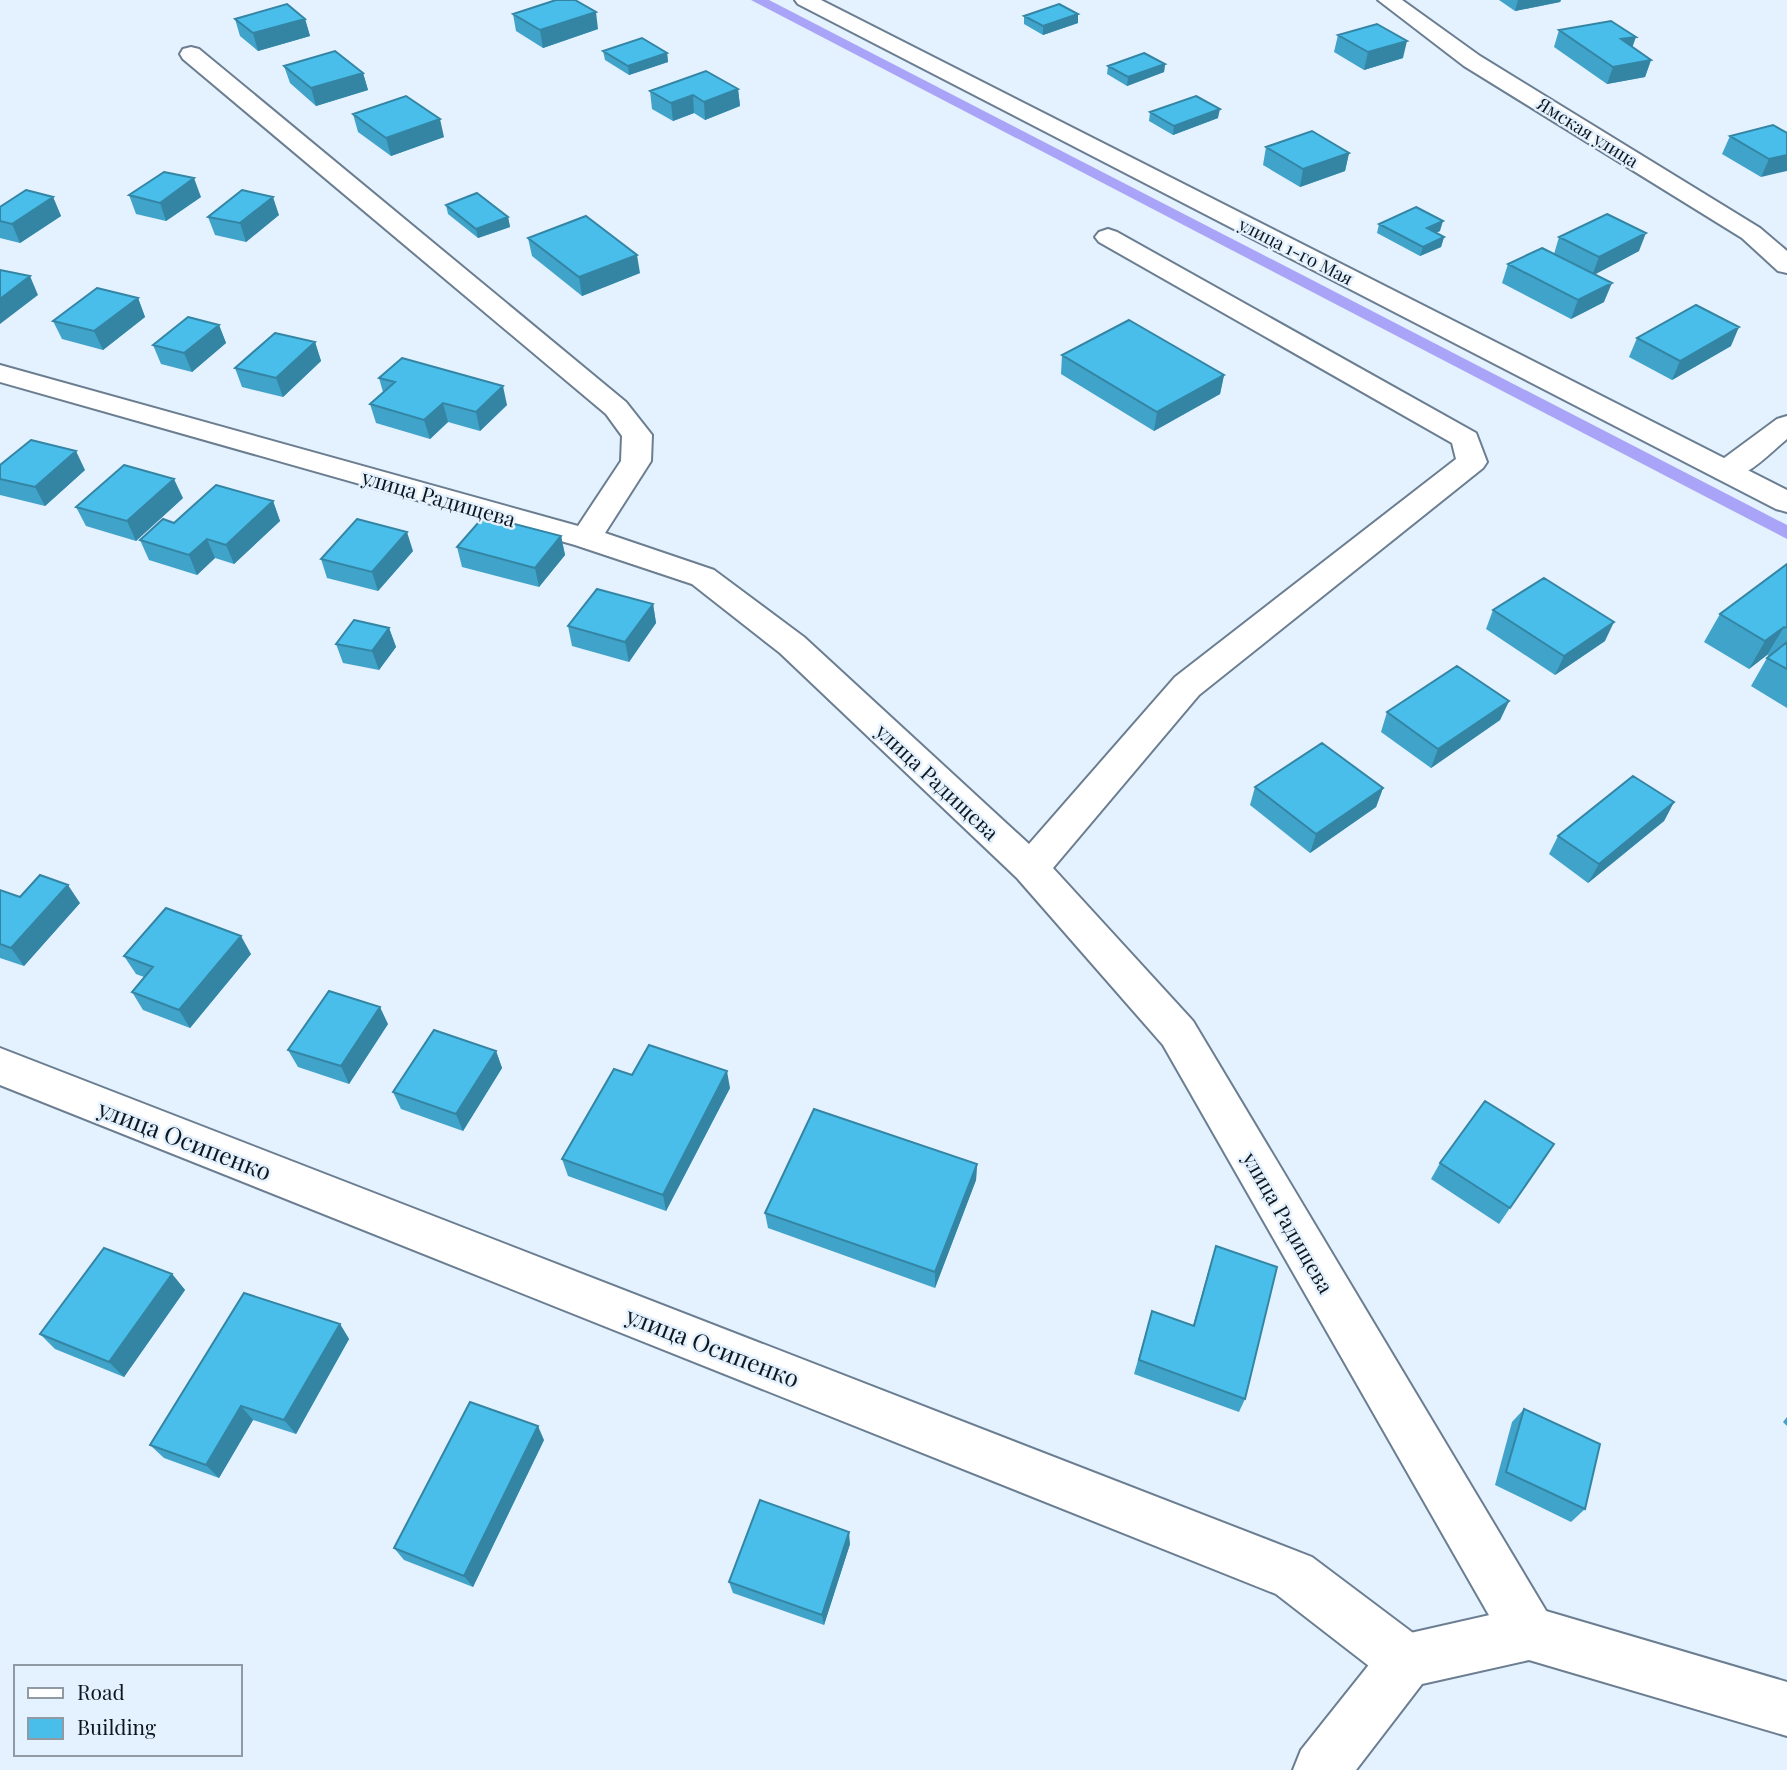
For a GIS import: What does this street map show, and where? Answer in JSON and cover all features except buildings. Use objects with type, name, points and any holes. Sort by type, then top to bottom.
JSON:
[{"type":"street","name":"улица 1-го Мая","points":[[805,0],[1787,502]]},
{"type":"street","name":"Ямская улица","points":[[1388,0],[1472,61],[1751,233],[1787,265]]},
{"type":"street","points":[[191,54],[616,408],[637,435],[636,461],[586,538]]},
{"type":"street","points":[[1030,868],[1187,686],[1472,462],[1466,439],[1108,237]]},
{"type":"street","name":"улица Радищева","points":[[0,373],[586,538],[703,577],[792,645],[1030,868],[1178,1033],[1530,1633]]},
{"type":"street","points":[[1727,471],[1787,425]]},
{"type":"street","name":"улица Осипенко","points":[[0,1066],[1294,1575],[1406,1661]]},
{"type":"street","points":[[1321,1770],[1406,1661],[1530,1633],[1787,1709]]},
{"type":"shaded area","points":[[751,0],[769,0],[1787,525],[1787,539]]}]
